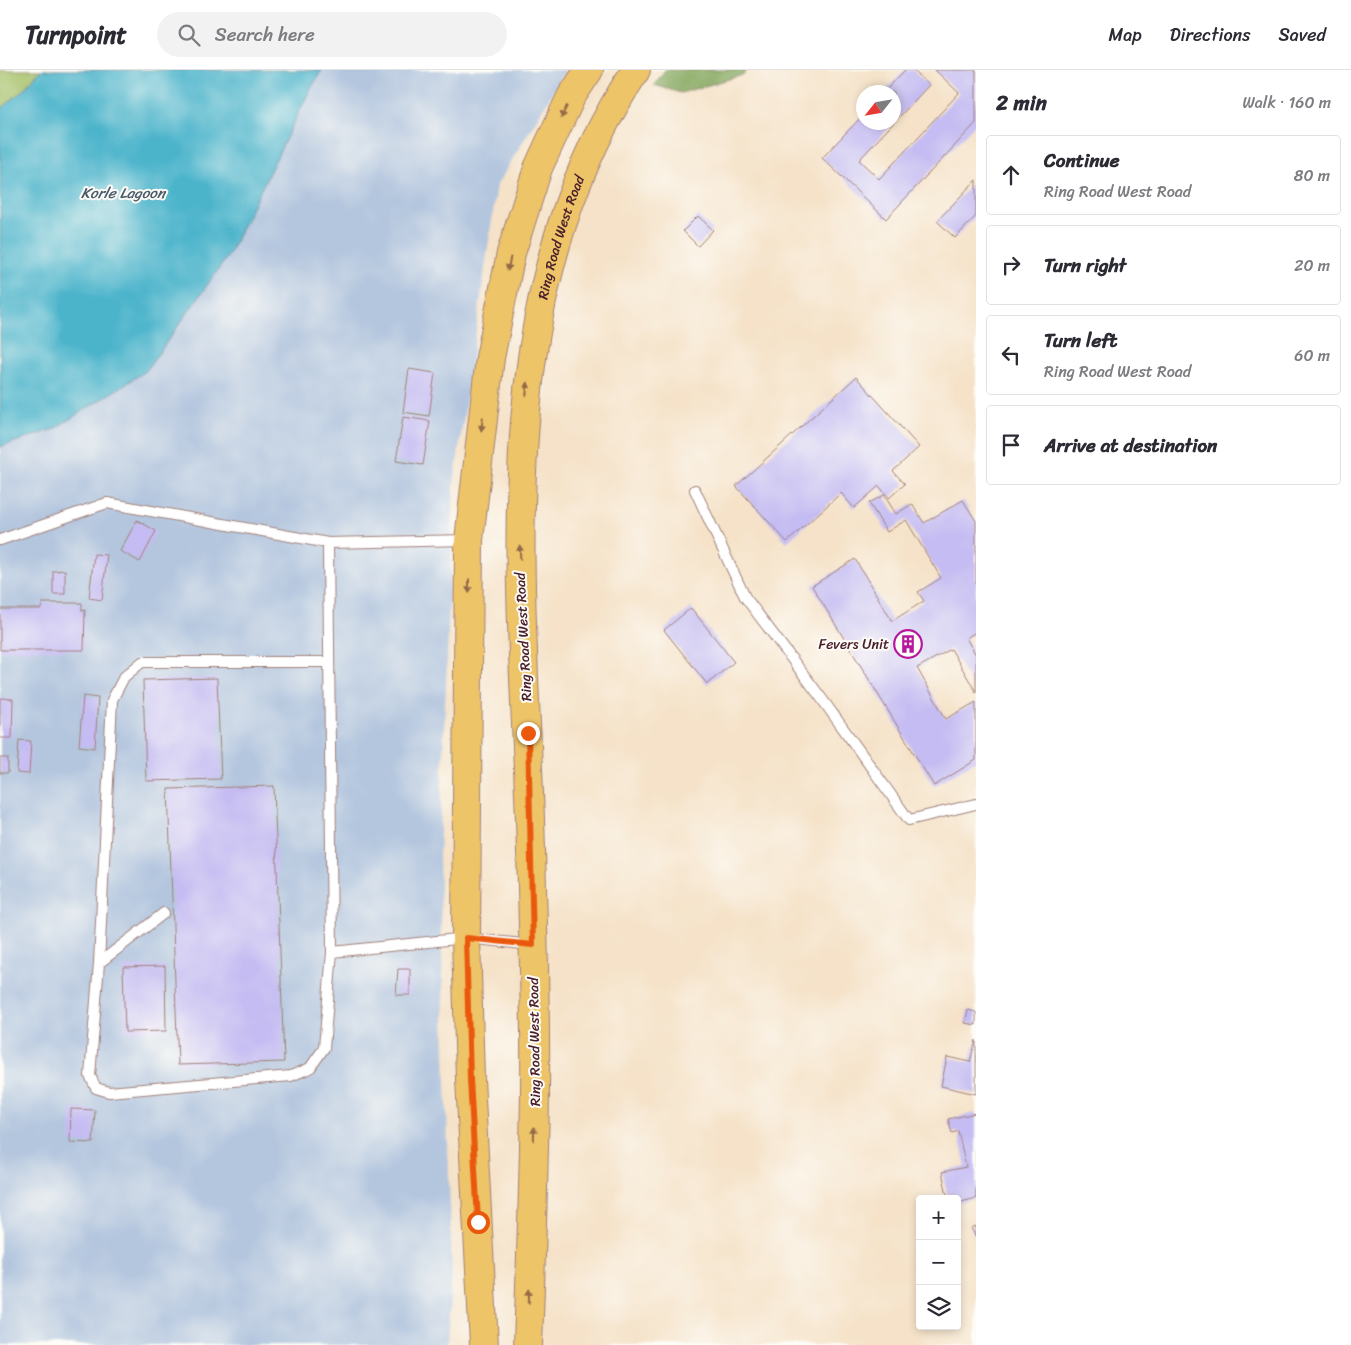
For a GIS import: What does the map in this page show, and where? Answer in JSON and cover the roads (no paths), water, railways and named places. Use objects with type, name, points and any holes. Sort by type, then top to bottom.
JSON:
[{"type":"main road","points":[[484,1345],[470,1079],[466,938],[469,540],[490,358],[511,253],[538,168],[571,98],[589,70]]},
{"type":"main road","name":"Ring Road West Road","points":[[528,1345],[535,1089],[528,733],[519,540],[526,395],[536,323],[549,267],[572,191],[603,124],[636,70]]},
{"type":"lane","points":[[695,490],[745,597],[822,699],[909,820],[976,804]]},
{"type":"lane","points":[[0,540],[107,503],[328,543],[469,540]]},
{"type":"lane","points":[[328,543],[332,952],[324,1048],[310,1068],[291,1076],[109,1092],[96,1088],[90,1076],[99,963],[112,700],[124,677],[142,662],[328,662]]},
{"type":"lane","points":[[99,963],[164,913]]},
{"type":"lane","points":[[332,952],[466,938],[533,945]]},
{"type":"water","name":"Korle Lagoon","points":[[41,70],[322,70],[309,92],[228,256],[146,371],[54,429],[0,447],[0,110],[24,89]]},
{"type":"place","name":"Fevers Unit","points":[[908,644]]}]
